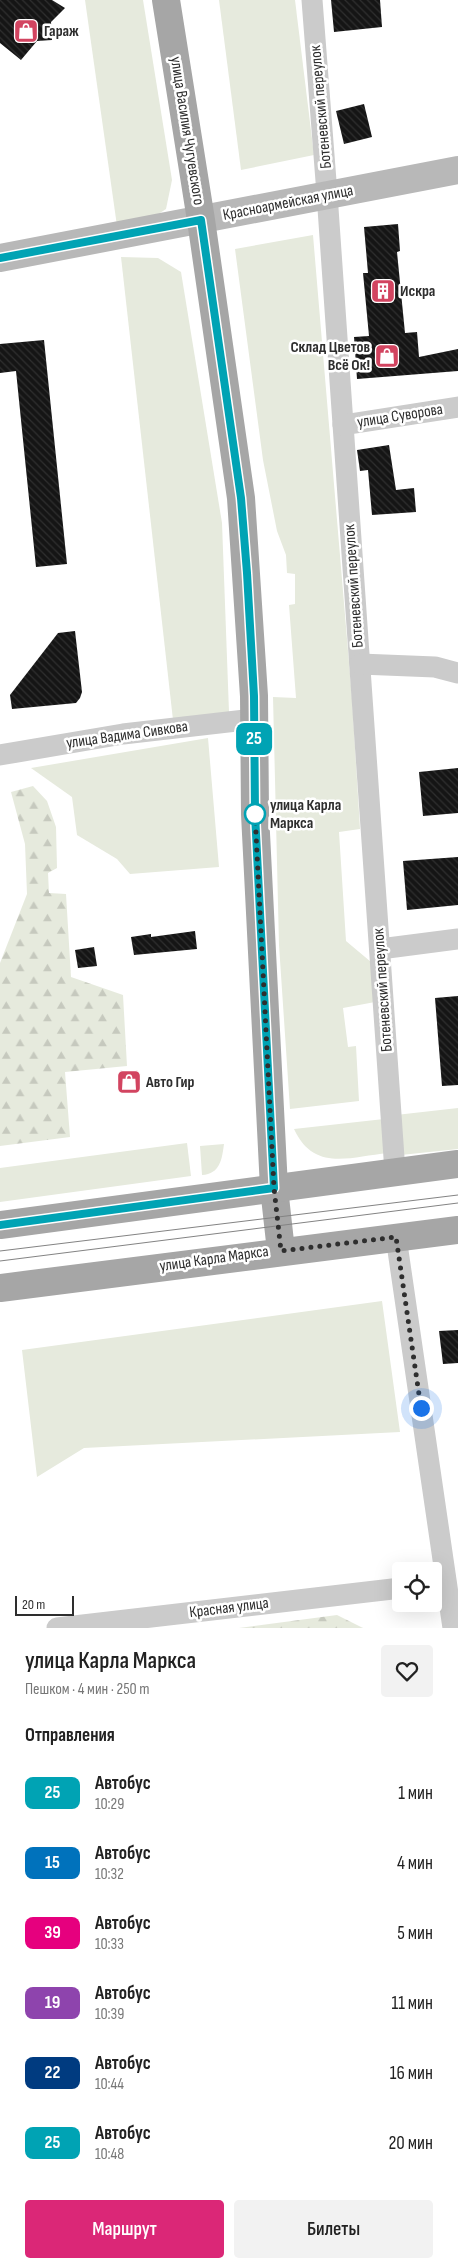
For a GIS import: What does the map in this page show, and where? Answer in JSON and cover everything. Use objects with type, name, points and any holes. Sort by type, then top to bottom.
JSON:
[{"type":"main road","name":"улица Василия Чугуевского","points":[[166,0],[201,220],[241,498],[248,592],[254,720],[255,814],[274,1188],[281,1251]]},
{"type":"main road","points":[[0,1225],[458,1164]]},
{"type":"main road","name":"улица Карла Маркса","points":[[0,1288],[458,1230]]},
{"type":"street","name":"Ботеневский переулок","points":[[312,0],[328,194],[395,1172]]},
{"type":"street","name":"Красноармейская улица","points":[[0,258],[458,170]]},
{"type":"street","name":"улица Суворова","points":[[343,425],[458,407]]},
{"type":"street","points":[[360,664],[435,667],[458,673]]},
{"type":"street","name":"улица Вадима Сивкова","points":[[0,755],[124,734],[254,720]]},
{"type":"street","points":[[380,949],[458,938]]},
{"type":"street","points":[[396,1237],[453,1628]]},
{"type":"street","name":"Красная улица","points":[[57,1628],[392,1589]]},
{"type":"green space","points":[[85,0],[143,0],[172,180],[166,209],[146,222],[117,226]]},
{"type":"green space","points":[[219,0],[295,0],[314,155],[241,170]]},
{"type":"green space","points":[[313,235],[352,698],[360,829],[339,832],[346,941],[371,962],[375,1002],[343,1008],[348,1047],[356,1046],[359,1101],[290,1109],[279,945],[273,697],[296,698],[289,605],[295,604],[295,574],[287,573],[286,555],[277,531],[263,460],[235,249]]},
{"type":"green space","points":[[121,257],[158,258],[181,272],[222,523],[229,712],[173,720]]},
{"type":"green space","points":[[208,738],[219,867],[130,874],[117,859],[77,835],[72,797],[31,768]]},
{"type":"green space","points":[[33,786],[47,801],[56,827],[57,868],[48,873],[49,893],[66,894],[71,977],[123,995],[127,1066],[65,1072],[70,1137],[0,1146],[0,963],[27,894],[25,844],[11,792]]},
{"type":"green space","points":[[458,1108],[458,1149],[401,1155],[396,1115]]},
{"type":"green space","points":[[384,1119],[388,1153],[346,1159],[322,1157],[302,1143],[294,1129]]},
{"type":"green space","points":[[187,1143],[191,1176],[0,1202],[0,1168]]},
{"type":"green space","points":[[224,1144],[219,1165],[213,1172],[202,1175],[200,1146]]},
{"type":"green space","points":[[382,1301],[400,1432],[84,1448],[37,1477],[22,1350]]},
{"type":"green space","points":[[337,1615],[363,1628],[239,1628]]},
{"type":"building","name":"Гараж","points":[[0,0],[52,0],[65,8],[51,22],[52,40],[37,41],[21,60],[0,43]]},
{"type":"building","points":[[331,0],[380,0],[382,27],[334,32]]},
{"type":"building","points":[[364,104],[372,137],[344,144],[336,111]]},
{"type":"building","points":[[398,224],[400,251],[397,252],[405,333],[417,332],[419,357],[458,349],[458,371],[357,379],[354,337],[369,336],[363,273],[368,273],[364,227]]},
{"type":"building","points":[[44,340],[67,564],[36,567],[16,371],[0,373],[0,344]]},
{"type":"building","points":[[389,445],[396,490],[414,488],[416,512],[372,515],[368,470],[360,471],[357,450]]},
{"type":"building","points":[[75,631],[82,692],[76,703],[12,709],[10,695],[58,633]]},
{"type":"building","points":[[458,768],[458,813],[423,816],[419,772]]},
{"type":"building","points":[[458,857],[458,905],[407,910],[403,861]]},
{"type":"building","points":[[195,931],[197,949],[134,955],[131,937],[151,934],[151,937]]},
{"type":"building","points":[[94,947],[97,966],[78,968],[75,950]]},
{"type":"building","points":[[458,996],[458,1085],[442,1086],[435,998]]},
{"type":"building","points":[[458,1330],[458,1363],[443,1364],[439,1331]]},
{"type":"tram line","points":[[0,1251],[458,1195]]},
{"type":"tram line","points":[[0,1261],[458,1203]]},
{"type":"bus line","name":"25","points":[[0,258],[201,220],[241,498],[247,573],[254,696],[255,814],[271,1099],[274,1188],[0,1225]]},
{"type":"place","name":"Гараж","points":[[26,31]]},
{"type":"place","name":"Искра","points":[[383,291]]},
{"type":"place","name":"Склад Цветов Всё Ок!","points":[[387,356]]},
{"type":"place","name":"улица Карла Маркса","points":[[255,814]]},
{"type":"place","name":"Авто Гир","points":[[129,1082]]},
{"type":"route","points":[[255,814],[271,1099],[274,1188],[281,1251],[396,1237],[421,1408]]}]
